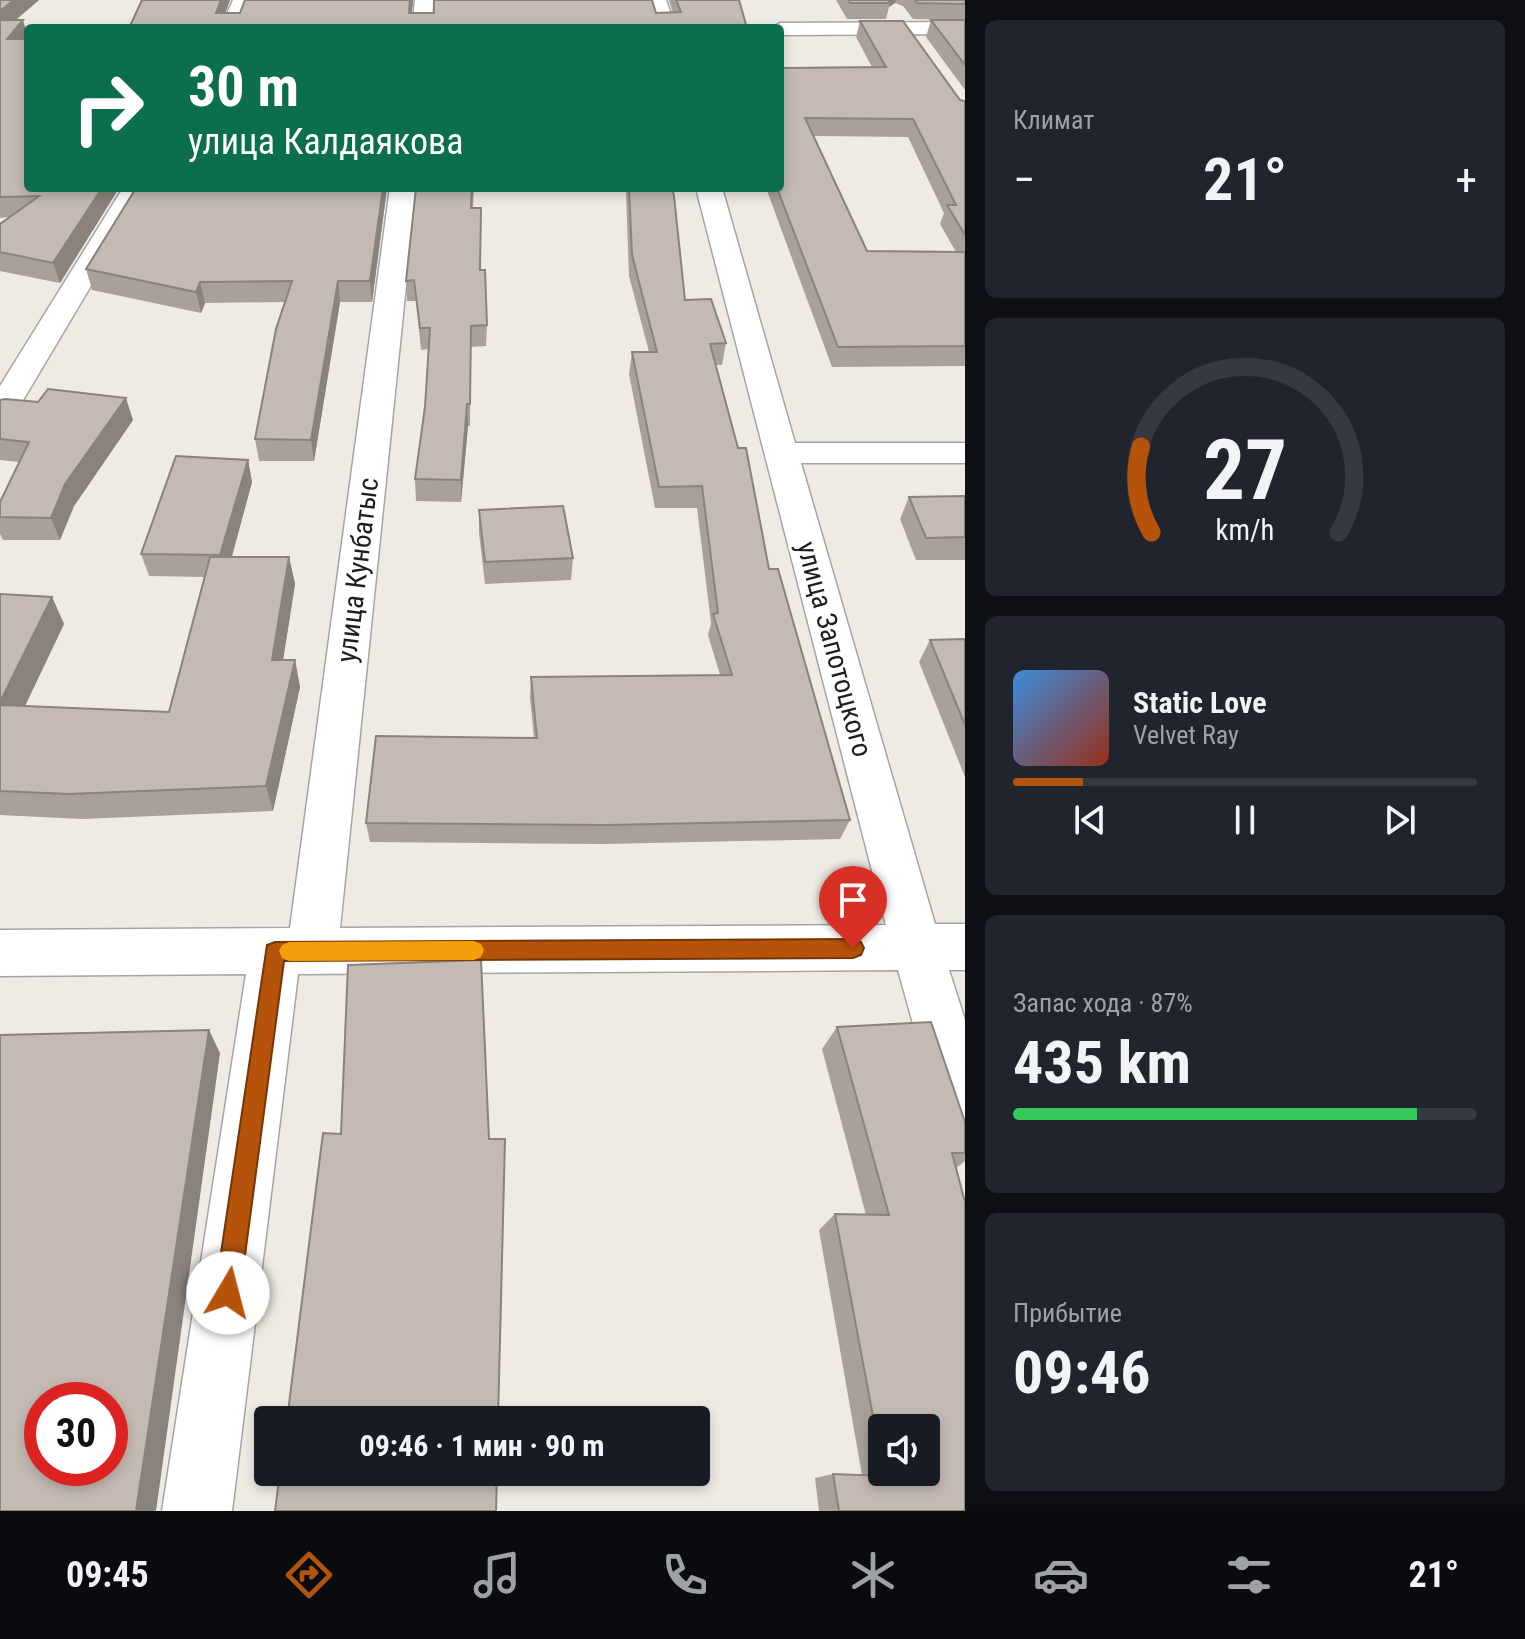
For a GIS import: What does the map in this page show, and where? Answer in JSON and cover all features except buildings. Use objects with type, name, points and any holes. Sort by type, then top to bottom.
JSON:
[{"type":"street","points":[[233,24],[242,0]]},
{"type":"street","points":[[422,24],[424,0]]},
{"type":"street","points":[[657,0],[665,24]]},
{"type":"street","points":[[893,10],[924,52]]},
{"type":"street","points":[[784,29],[965,28]]},
{"type":"street","points":[[0,412],[134,192]]},
{"type":"street","name":"улица Кунбатыс","points":[[197,1511],[293,951],[402,192]]},
{"type":"street","name":"улица Запотоцкого","points":[[710,192],[781,453],[941,948],[965,1109]]},
{"type":"street","points":[[781,453],[965,453]]},
{"type":"street","points":[[0,953],[941,948]]},
{"type":"slow traffic","points":[[289,951],[474,950]]},
{"type":"route","points":[[228,1293],[275,952],[853,948]]}]
